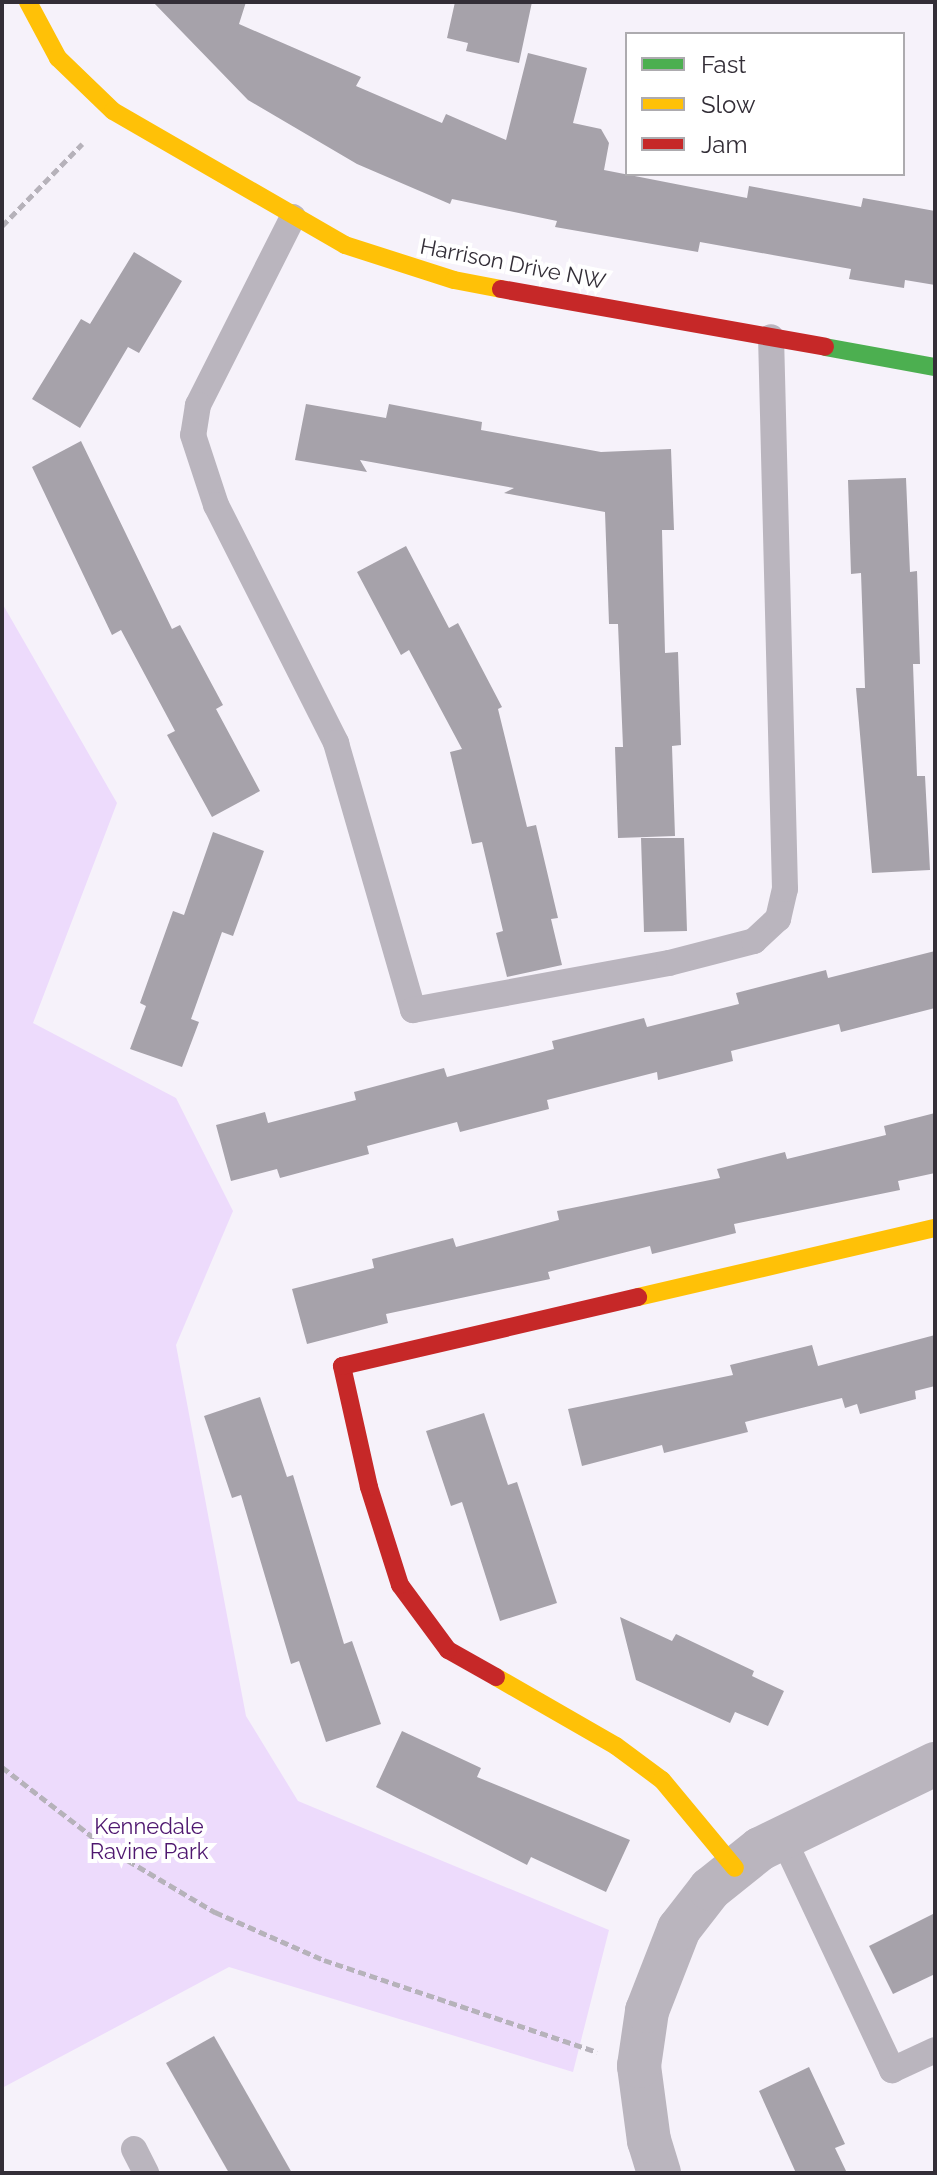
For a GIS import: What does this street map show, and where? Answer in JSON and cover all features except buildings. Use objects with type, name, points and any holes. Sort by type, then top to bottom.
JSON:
[{"type":"street","name":"Harrison Drive NW","points":[[28,2],[58,58],[113,111],[293,217],[355,249],[454,280],[935,367]]},
{"type":"street","points":[[735,1868],[662,1780],[616,1746],[448,1650],[400,1585],[369,1487],[342,1366],[935,1228]]},
{"type":"street","points":[[659,2173],[649,2141],[639,2066],[647,2011],[679,1929],[710,1889],[782,1836],[935,1764]]},
{"type":"lane","points":[[293,217],[198,405],[193,435],[216,505],[336,743],[413,1010],[669,963],[754,941],[778,919],[785,889],[771,337]]},
{"type":"lane","points":[[782,1836],[892,2070],[935,2050]]},
{"type":"lane","points":[[134,2149],[146,2173]]},
{"type":"path","points":[[2,226],[113,111]]},
{"type":"path","points":[[2,1767],[107,1848],[215,1912],[324,1960],[639,2066]]},
{"type":"green space","name":"Kennedale Ravine Park","points":[[2,603],[117,803],[33,1023],[176,1098],[233,1211],[176,1345],[246,1716],[298,1801],[609,1930],[573,2072],[229,1967],[2,2088]]},
{"type":"traffic: fast","points":[[825,347],[935,367]]},
{"type":"traffic: slow","points":[[28,2],[58,58],[113,111],[345,245],[454,280],[501,289]]},
{"type":"traffic: slow","points":[[638,1297],[935,1228]]},
{"type":"traffic: slow","points":[[496,1677],[616,1746],[662,1780],[735,1868]]},
{"type":"traffic: jam","points":[[501,289],[825,347]]},
{"type":"traffic: jam","points":[[496,1677],[448,1650],[400,1585],[369,1487],[342,1366],[638,1297]]}]
